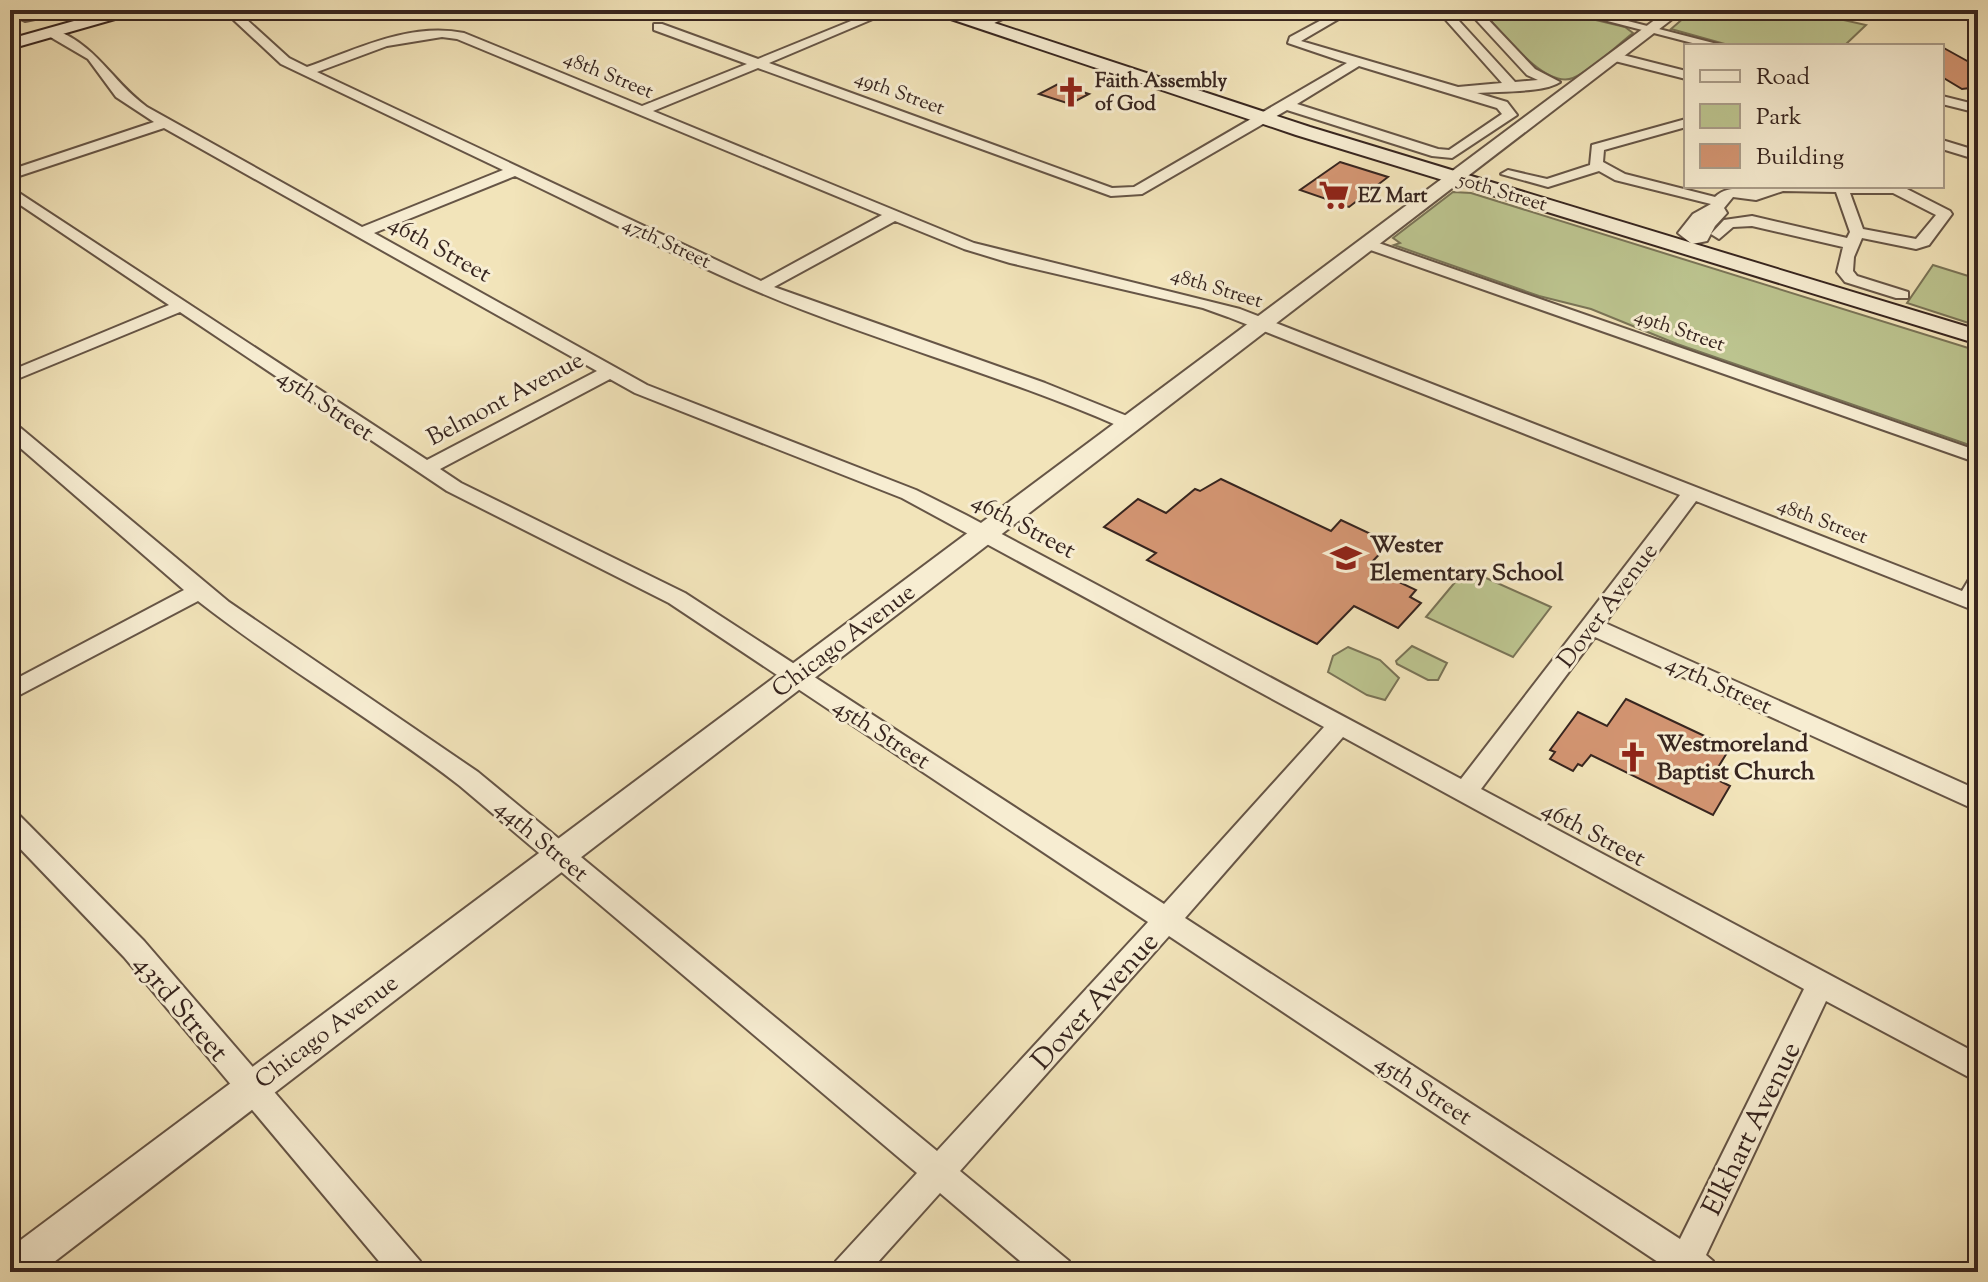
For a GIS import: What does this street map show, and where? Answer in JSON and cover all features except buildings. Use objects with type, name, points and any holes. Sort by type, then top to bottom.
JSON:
[{"type":"main road","points":[[10,44],[130,10]]},
{"type":"main road","name":"50th Street","points":[[939,10],[1262,117],[1978,337]]},
{"type":"street","points":[[12,10],[29,19]]},
{"type":"street","name":"47th Street","points":[[229,10],[274,53],[307,71],[761,287],[829,316],[1062,394],[1130,424]]},
{"type":"street","points":[[642,111],[888,10]]},
{"type":"street","points":[[982,25],[1015,10]]},
{"type":"street","points":[[1286,105],[1437,153],[1452,154],[1510,115],[1502,105],[1294,43],[1294,40],[1348,10]]},
{"type":"street","points":[[1443,10],[1514,88]]},
{"type":"street","points":[[1473,10],[1531,72],[1564,85]]},
{"type":"street","points":[[1571,10],[1665,14],[1716,44]]},
{"type":"street","name":"Chicago Avenue","points":[[10,1272],[1456,177],[1564,85],[1615,57],[1665,14]]},
{"type":"street","name":"49th Street","points":[[658,27],[1102,189],[1129,192],[1152,183],[1262,117]]},
{"type":"street","name":"46th Street","points":[[51,32],[92,56],[128,101],[609,372],[673,404],[909,494],[1978,1069]]},
{"type":"street","name":"48th Street","points":[[307,71],[414,35],[438,32],[460,36],[993,254],[1208,304],[1973,603]]},
{"type":"street","points":[[1615,57],[1684,74]]},
{"type":"street","points":[[1262,117],[1357,62]]},
{"type":"street","points":[[1457,91],[1564,85]]},
{"type":"street","points":[[1944,100],[1978,109]]},
{"type":"street","points":[[10,175],[165,123]]},
{"type":"street","points":[[1599,167],[1595,156],[1597,148],[1684,124]]},
{"type":"street","points":[[1944,145],[1978,156]]},
{"type":"street","points":[[1419,166],[1437,153]]},
{"type":"street","points":[[1508,174],[1548,183],[1599,167],[1647,185],[1718,205],[1723,196],[1731,192],[1756,196],[1779,188]]},
{"type":"street","points":[[361,233],[516,170]]},
{"type":"street","points":[[1719,234],[1729,223],[1752,221],[1854,238],[1916,244],[1924,242],[1945,214],[1894,188],[1802,188]]},
{"type":"street","points":[[1842,190],[1854,238],[1846,257],[1845,272],[1851,279],[1902,295]]},
{"type":"street","name":"45th Street","points":[[10,191],[425,469],[500,512],[677,598],[1690,1268]]},
{"type":"street","points":[[761,287],[894,215]]},
{"type":"street","name":"49th Street","points":[[1367,244],[1978,457]]},
{"type":"street","points":[[10,377],[180,306]]},
{"type":"street","name":"Belmont Avenue","points":[[425,469],[609,372]]},
{"type":"street","name":"44th Street","points":[[10,429],[199,591],[254,632],[413,736],[559,854],[1058,1272]]},
{"type":"street","name":"Dover Avenue","points":[[1464,793],[1692,493]]},
{"type":"street","points":[[1973,603],[1978,581]]},
{"type":"street","points":[[10,692],[199,591]]},
{"type":"street","name":"47th Street","points":[[1591,626],[1978,801]]},
{"type":"street","name":"Dover Avenue","points":[[847,1272],[1339,726]]},
{"type":"street","name":"43rd Street","points":[[10,822],[134,949],[409,1272]]},
{"type":"street","name":"Elkhart Avenue","points":[[1690,1268],[1820,984]]},
{"type":"green space","points":[[1481,10],[1554,10],[1625,27],[1633,33],[1588,69],[1573,78],[1561,79],[1536,67]]},
{"type":"green space","points":[[1693,10],[1799,10],[1866,25],[1846,44],[1725,44],[1671,29]]},
{"type":"green space","points":[[1453,192],[1471,193],[1978,351],[1978,448],[1677,344],[1591,309],[1539,296],[1394,245],[1400,243],[1393,238]]},
{"type":"green space","points":[[1933,265],[1978,279],[1978,326],[1907,303]]},
{"type":"green space","points":[[1466,569],[1551,607],[1513,657],[1426,617]]},
{"type":"green space","points":[[1412,646],[1447,663],[1438,680],[1428,680],[1397,664],[1396,661]]},
{"type":"green space","points":[[1348,647],[1380,660],[1399,678],[1385,700],[1367,695],[1328,672],[1333,656]]},
{"type":"place","name":"Faith Assembly of God","points":[[1071,92]]},
{"type":"place","name":"EZ Mart","points":[[1334,195]]},
{"type":"place","name":"Wester Elementary School","points":[[1346,558]]},
{"type":"place","name":"Westmoreland Baptist Church","points":[[1633,757]]}]
